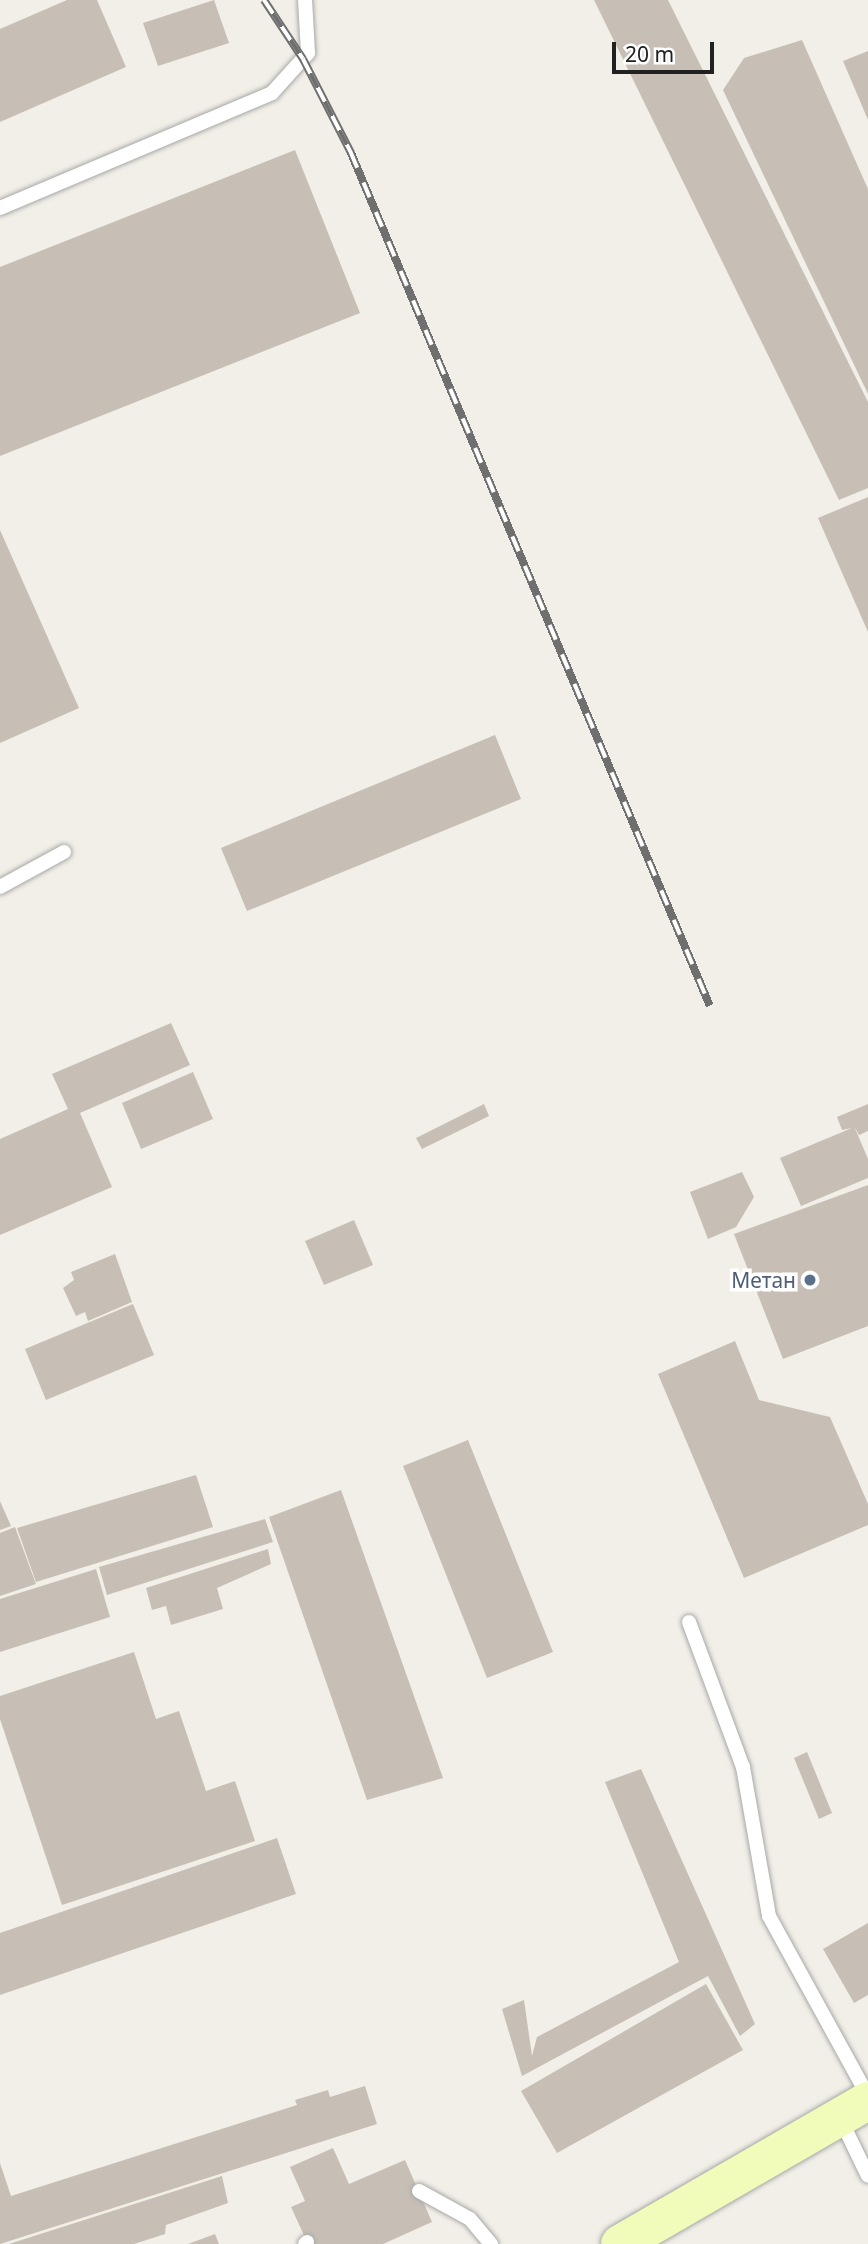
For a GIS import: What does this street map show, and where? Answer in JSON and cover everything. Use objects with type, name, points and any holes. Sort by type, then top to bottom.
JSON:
[{"type":"street","points":[[620,2244],[858,2105]]},
{"type":"lane","points":[[0,208],[272,93],[308,53],[305,0]]},
{"type":"lane","points":[[0,887],[64,852]]},
{"type":"lane","points":[[689,1622],[743,1767],[769,1916],[858,2105],[868,2176]]},
{"type":"lane","points":[[419,2191],[470,2219],[491,2244]]},
{"type":"building","points":[[67,0],[97,0],[126,67],[0,122],[0,29]]},
{"type":"building","points":[[214,0],[229,43],[158,66],[143,23]]},
{"type":"building","points":[[594,0],[668,0],[868,402],[868,488],[839,500]]},
{"type":"building","points":[[802,40],[868,189],[868,394],[723,90],[744,58]]},
{"type":"building","points":[[868,51],[868,120],[843,61]]},
{"type":"building","points":[[295,150],[360,313],[0,456],[0,267]]},
{"type":"building","points":[[868,497],[868,632],[818,518]]},
{"type":"building","points":[[0,530],[79,708],[0,743]]},
{"type":"building","points":[[495,735],[521,799],[247,911],[221,848]]},
{"type":"building","points":[[171,1023],[190,1065],[80,1113],[112,1187],[0,1235],[0,1139],[68,1109],[52,1074]]},
{"type":"building","points":[[193,1072],[213,1119],[141,1149],[122,1103]]},
{"type":"building","points":[[484,1104],[489,1116],[422,1149],[416,1138]]},
{"type":"building","points":[[868,1104],[868,1131],[859,1135],[854,1126],[868,1159],[868,1178],[801,1206],[780,1158],[852,1128],[842,1130],[837,1117]]},
{"type":"building","points":[[742,1172],[754,1197],[736,1227],[708,1239],[690,1192]]},
{"type":"building","name":"Метан","points":[[868,1185],[868,1326],[783,1359],[734,1234]]},
{"type":"building","points":[[354,1220],[373,1265],[324,1285],[305,1241]]},
{"type":"building","points":[[115,1254],[132,1302],[88,1321],[85,1312],[76,1316],[63,1288],[74,1280],[71,1272]]},
{"type":"building","points":[[133,1304],[154,1355],[46,1400],[25,1349]]},
{"type":"building","points":[[735,1341],[759,1400],[830,1417],[868,1504],[868,1525],[744,1578],[658,1374]]},
{"type":"building","points":[[468,1440],[553,1652],[487,1678],[403,1466]]},
{"type":"building","points":[[196,1475],[213,1527],[36,1582],[17,1528]]},
{"type":"building","points":[[341,1490],[443,1778],[367,1800],[269,1517]]},
{"type":"building","points":[[0,1501],[11,1526],[0,1530]]},
{"type":"building","points":[[265,1519],[273,1542],[107,1595],[99,1567]]},
{"type":"building","points":[[15,1527],[36,1584],[0,1596],[0,1533]]},
{"type":"building","points":[[268,1549],[271,1564],[217,1588],[223,1609],[171,1625],[166,1606],[152,1610],[146,1588]]},
{"type":"building","points":[[96,1569],[110,1617],[0,1652],[0,1599]]},
{"type":"building","points":[[134,1652],[156,1719],[179,1711],[206,1791],[235,1781],[255,1841],[62,1905],[0,1719],[0,1696]]},
{"type":"building","points":[[807,1752],[832,1813],[819,1819],[794,1758]]},
{"type":"building","points":[[641,1769],[755,2024],[740,2036],[708,1976],[522,2076],[502,2009],[524,2000],[532,2056],[537,2037],[679,1962],[605,1782]]},
{"type":"building","points":[[277,1838],[296,1894],[0,1995],[0,1933]]},
{"type":"building","points":[[868,1923],[868,1995],[854,2003],[823,1949]]},
{"type":"building","points":[[706,1984],[743,2050],[557,2153],[521,2091]]},
{"type":"building","points":[[365,2086],[377,2124],[0,2244],[0,2163],[11,2196],[297,2105],[295,2100],[328,2090],[330,2097]]},
{"type":"building","points":[[333,2148],[349,2184],[405,2160],[432,2222],[383,2244],[308,2244],[291,2207],[305,2201],[290,2167]]},
{"type":"building","points":[[222,2176],[228,2203],[166,2225],[165,2234],[134,2244],[9,2244]]},
{"type":"building","points":[[215,2234],[219,2244],[188,2244]]},
{"type":"railway","points":[[264,0],[303,59],[351,153],[710,1006]]},
{"type":"place","name":"Метан","points":[[810,1280]]}]
